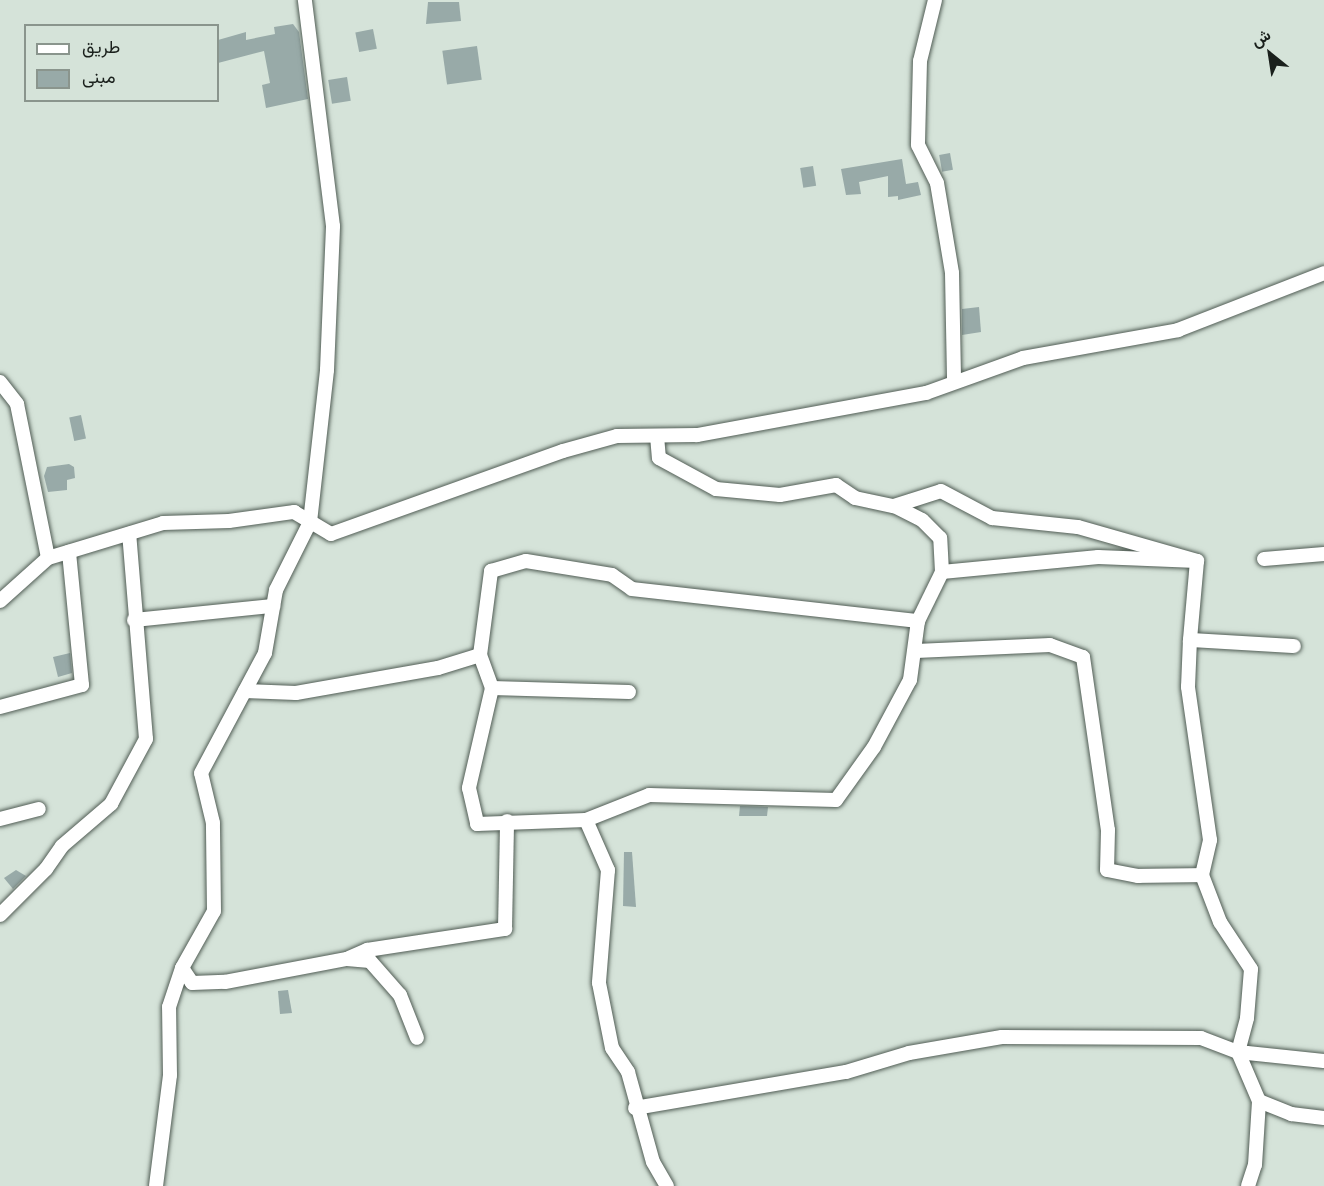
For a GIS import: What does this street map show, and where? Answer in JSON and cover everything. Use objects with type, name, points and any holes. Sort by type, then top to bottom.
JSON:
[{"type":"street","points":[[156,1186],[170,1075],[169,1007],[182,968],[214,911],[213,823],[201,773],[265,653],[276,590],[310,522],[327,370],[333,226],[305,0]]},
{"type":"street","points":[[935,0],[920,61],[918,145],[937,183],[952,273],[954,381]]},
{"type":"street","points":[[0,601],[48,558],[163,523],[229,521],[294,512],[331,534],[563,451],[617,436],[697,435],[809,417],[926,393],[1023,358],[1178,330],[1324,273]]},
{"type":"street","points":[[0,382],[17,404],[48,558]]},
{"type":"street","points":[[657,436],[659,458],[716,489],[780,495],[836,485],[855,498],[894,506],[922,520],[940,538],[942,572],[918,621],[916,651],[905,690],[874,747],[836,800],[650,795],[586,820],[507,821],[477,824],[469,788],[492,688],[480,655],[491,571],[526,561],[612,575],[632,589],[918,621]]},
{"type":"street","points":[[894,506],[941,491],[992,518],[1078,527],[1197,561]]},
{"type":"street","points":[[0,915],[46,868],[62,846],[111,804],[146,739],[134,620],[129,534]]},
{"type":"street","points":[[0,707],[82,685],[69,552]]},
{"type":"street","points":[[1264,559],[1324,554]]},
{"type":"street","points":[[942,572],[1098,557],[1197,561]]},
{"type":"street","points":[[1197,561],[1188,687],[1210,840],[1202,875],[1220,922],[1251,969],[1246,1018],[1238,1052],[1259,1101],[1255,1165],[1248,1186]]},
{"type":"street","points":[[134,620],[273,606]]},
{"type":"street","points":[[1190,640],[1294,646]]},
{"type":"street","points":[[916,651],[1050,645],[1083,657],[1108,830],[1107,870],[1138,876],[1202,875]]},
{"type":"street","points":[[245,691],[296,693],[438,669],[480,655]]},
{"type":"street","points":[[492,688],[629,692]]},
{"type":"street","points":[[0,819],[39,809]]},
{"type":"street","points":[[586,820],[608,870],[599,983],[612,1048],[628,1072],[635,1108],[653,1162],[667,1186]]},
{"type":"street","points":[[182,968],[192,982],[225,982],[347,959],[367,950],[505,929],[507,821]]},
{"type":"street","points":[[347,959],[370,961],[400,994],[417,1038]]},
{"type":"street","points":[[635,1108],[846,1072],[909,1053],[1002,1037],[1201,1038],[1238,1052],[1324,1061]]},
{"type":"street","points":[[1259,1101],[1291,1114],[1324,1118]]},
{"type":"building","points":[[428,2],[459,2],[461,21],[426,24]]},
{"type":"building","points":[[293,24],[299,32],[308,99],[266,108],[262,85],[270,83],[264,51],[219,63],[219,40],[246,32],[246,40],[275,34],[274,27]]},
{"type":"building","points":[[373,29],[377,49],[359,52],[355,32]]},
{"type":"building","points":[[477,46],[482,80],[447,85],[442,51]]},
{"type":"building","points":[[347,77],[351,101],[332,104],[328,80]]},
{"type":"building","points":[[950,153],[953,170],[942,172],[939,155]]},
{"type":"building","points":[[902,159],[906,184],[918,182],[921,195],[898,200],[898,196],[888,197],[888,176],[859,182],[861,194],[846,195],[841,169]]},
{"type":"building","points":[[813,166],[816,186],[803,188],[800,168]]},
{"type":"building","points":[[979,307],[981,332],[962,335],[962,309]]},
{"type":"building","points":[[81,415],[86,438],[74,441],[69,417]]},
{"type":"building","points":[[69,464],[74,467],[75,478],[67,480],[67,490],[48,492],[44,476],[47,467]]},
{"type":"building","points":[[70,653],[72,673],[58,677],[53,657]]},
{"type":"building","points":[[740,806],[768,807],[767,816],[739,816]]},
{"type":"building","points":[[624,852],[632,852],[636,907],[623,906]]},
{"type":"building","points":[[16,870],[26,876],[13,889],[4,878]]},
{"type":"building","points":[[288,990],[292,1013],[280,1014],[278,991]]}]
